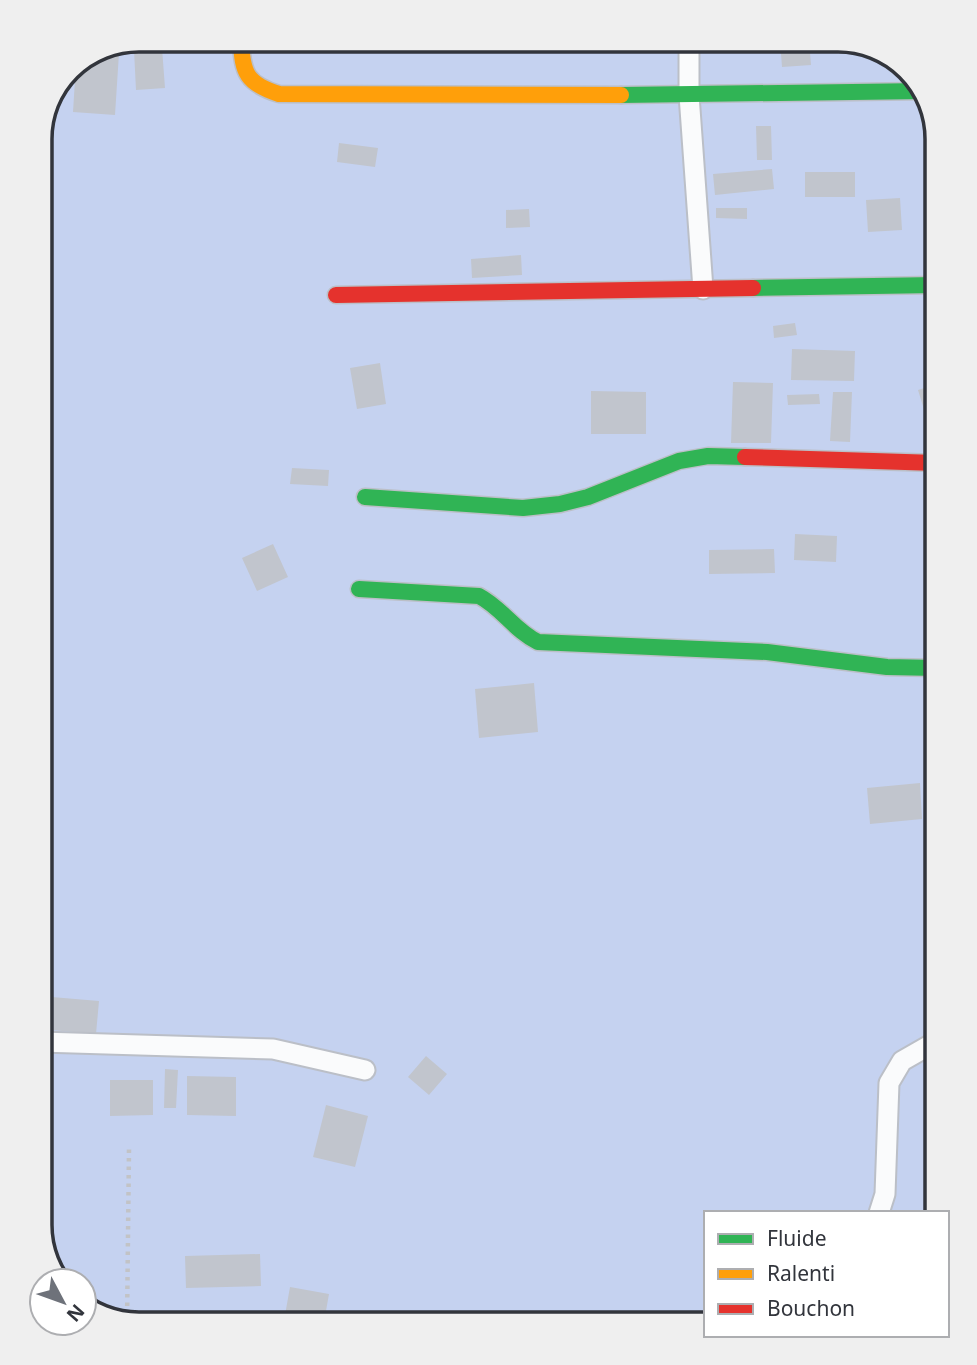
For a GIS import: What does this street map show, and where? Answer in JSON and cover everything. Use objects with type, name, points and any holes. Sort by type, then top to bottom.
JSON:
[{"type":"street","points":[[241,52],[241,64],[248,78],[264,90],[279,94],[910,91]]},
{"type":"street","points":[[689,53],[689,94],[703,289]]},
{"type":"street","points":[[336,295],[925,285]]},
{"type":"street","points":[[365,497],[523,508],[560,505],[588,497],[679,461],[708,456],[925,463]]},
{"type":"street","points":[[359,589],[479,596],[491,601],[523,636],[538,642],[767,652],[887,667],[925,668]]},
{"type":"street","points":[[52,1042],[274,1049],[365,1070]]},
{"type":"street","points":[[880,1211],[885,1194],[889,1083],[902,1061],[925,1048]]},
{"type":"path","points":[[127,1311],[129,1149]]},
{"type":"shaded area","points":[[140,52],[843,53],[865,57],[886,67],[903,82],[913,96],[922,117],[925,140],[925,1211],[704,1211],[704,1312],[134,1312],[112,1308],[98,1302],[98,1267],[63,1267],[55,1248],[52,1225],[53,134],[55,117],[67,91],[91,67],[106,59]]},
{"type":"building","points":[[162,52],[165,88],[136,90],[134,53]]},
{"type":"building","points":[[781,53],[810,53],[811,65],[782,67]]},
{"type":"building","points":[[119,55],[115,115],[73,112],[75,82],[91,67]]},
{"type":"building","points":[[756,126],[771,126],[772,160],[757,160]]},
{"type":"building","points":[[339,143],[378,148],[375,167],[337,162]]},
{"type":"building","points":[[772,169],[774,189],[715,195],[713,174]]},
{"type":"building","points":[[805,172],[855,172],[855,197],[805,197]]},
{"type":"building","points":[[900,198],[902,230],[868,232],[866,200]]},
{"type":"building","points":[[716,208],[747,208],[747,219],[716,218]]},
{"type":"building","points":[[529,209],[530,227],[506,228],[506,210]]},
{"type":"building","points":[[521,255],[522,275],[472,278],[471,259]]},
{"type":"building","points":[[795,323],[797,335],[774,338],[773,326]]},
{"type":"building","points":[[792,349],[855,351],[854,381],[791,380]]},
{"type":"building","points":[[380,363],[386,404],[357,409],[350,368]]},
{"type":"building","points":[[733,382],[773,383],[771,443],[731,443]]},
{"type":"building","points":[[925,388],[925,413],[918,390]]},
{"type":"building","points":[[591,391],[646,392],[646,434],[591,434]]},
{"type":"building","points":[[833,392],[852,392],[850,442],[830,441]]},
{"type":"building","points":[[819,394],[820,404],[788,405],[787,395]]},
{"type":"building","points":[[292,468],[329,470],[328,486],[290,484]]},
{"type":"building","points":[[795,534],[837,536],[836,562],[794,560]]},
{"type":"building","points":[[273,544],[288,577],[257,591],[242,558]]},
{"type":"building","points":[[774,549],[775,573],[709,574],[709,550]]},
{"type":"building","points":[[534,683],[538,732],[479,738],[475,689]]},
{"type":"building","points":[[920,783],[922,819],[870,824],[867,788]]},
{"type":"building","points":[[52,997],[99,1001],[96,1034],[52,1030]]},
{"type":"building","points":[[426,1056],[447,1074],[429,1095],[408,1077]]},
{"type":"building","points":[[165,1069],[178,1070],[176,1108],[164,1108]]},
{"type":"building","points":[[187,1076],[236,1077],[236,1116],[187,1115]]},
{"type":"building","points":[[110,1080],[153,1080],[153,1115],[110,1116]]},
{"type":"building","points":[[326,1105],[368,1116],[355,1167],[313,1157]]},
{"type":"building","points":[[260,1254],[261,1286],[186,1288],[185,1256]]},
{"type":"building","points":[[290,1287],[329,1294],[326,1312],[286,1312]]},
{"type":"traffic: fast","points":[[621,95],[910,91]]},
{"type":"traffic: fast","points":[[753,288],[925,285]]},
{"type":"traffic: fast","points":[[365,497],[523,508],[560,504],[588,497],[679,461],[708,456],[745,457]]},
{"type":"traffic: fast","points":[[359,589],[479,596],[538,642],[767,652],[887,667],[925,668]]},
{"type":"traffic: slow","points":[[242,52],[248,76],[260,86],[279,94],[621,95]]},
{"type":"traffic: jam","points":[[336,295],[753,288]]},
{"type":"traffic: jam","points":[[745,457],[925,463]]}]
